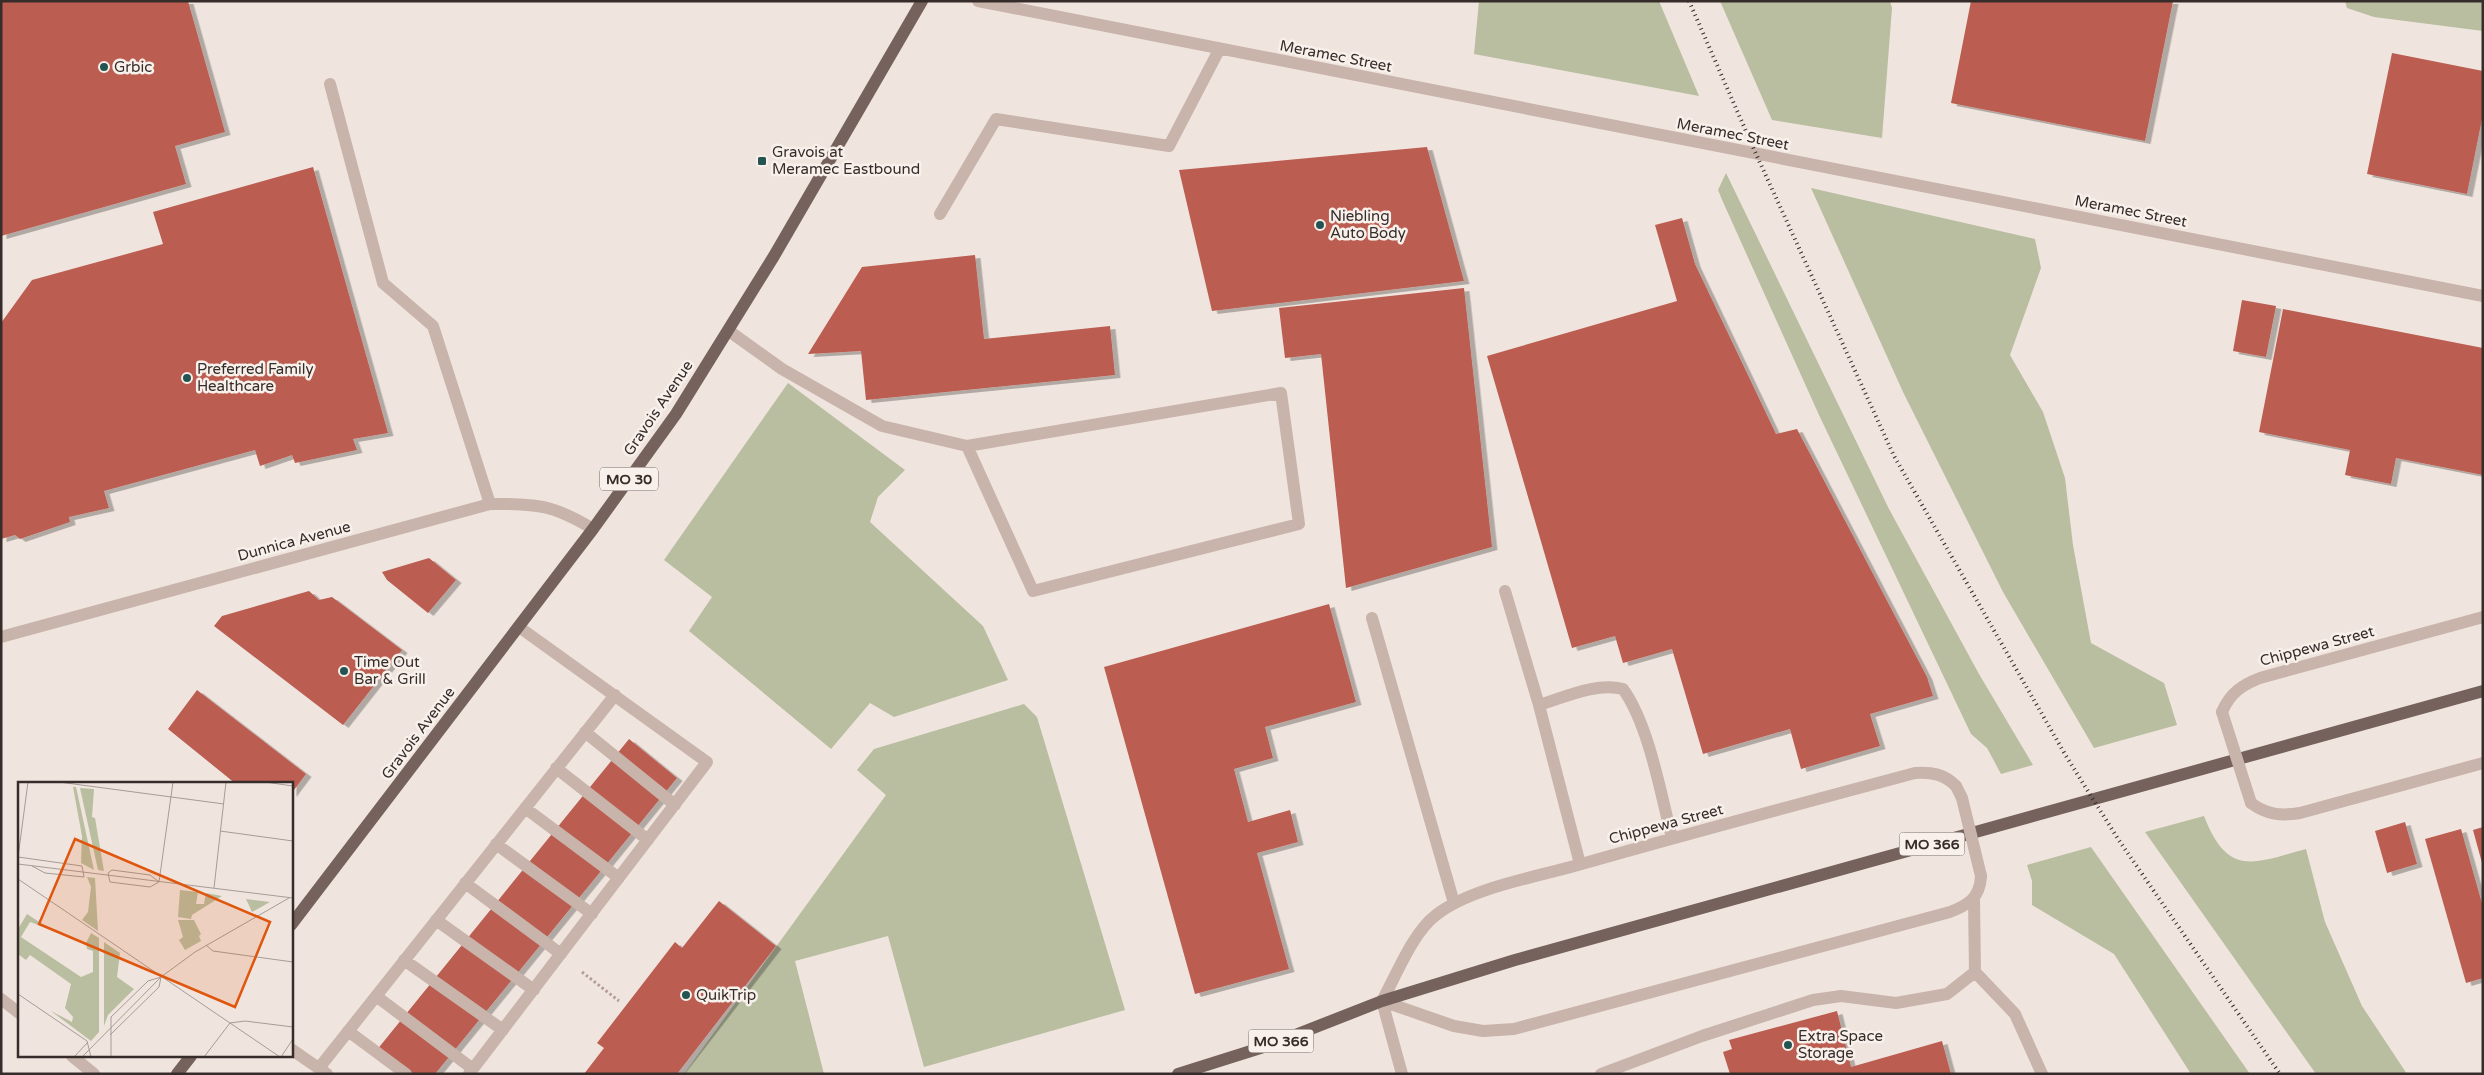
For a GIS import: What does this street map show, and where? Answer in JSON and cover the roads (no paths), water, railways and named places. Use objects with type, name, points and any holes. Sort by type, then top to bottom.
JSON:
[{"type":"main road","name":"Gravois Avenue","points":[[292,924],[519,628],[676,414],[729,331],[815,188],[922,1]]},
{"type":"main road","name":"MO 366","points":[[1178,1074],[1270,1045],[1382,1001],[1515,960],[2483,691]]},
{"type":"main road","points":[[177,1074],[189,1058]]},
{"type":"street","name":"Meramec Street","points":[[978,1],[1219,50],[2483,296]]},
{"type":"street","points":[[940,214],[996,119],[1170,146],[1219,50]]},
{"type":"street","points":[[330,84],[383,283],[433,326],[490,504]]},
{"type":"street","points":[[729,331],[782,369],[882,426],[967,446],[1281,393],[1299,524],[1034,591],[967,446]]},
{"type":"street","name":"Dunnica Avenue","points":[[1,637],[490,504],[535,504],[567,513],[593,529]]},
{"type":"street","points":[[1504,591],[1539,705],[1580,864]]},
{"type":"street","name":"Chippewa Street","points":[[2483,617],[2252,681],[2232,693],[2222,712],[2251,803],[2270,814],[2292,814],[2483,763]]},
{"type":"street","points":[[1372,618],[1454,903]]},
{"type":"street","points":[[376,996],[471,1071],[707,762],[519,628]]},
{"type":"street","points":[[1539,705],[1611,685],[1623,689],[1633,702],[1642,728],[1672,838]]},
{"type":"street","points":[[292,1049],[323,1071],[348,1031],[615,695]]},
{"type":"street","points":[[585,732],[675,805]]},
{"type":"street","points":[[556,768],[648,840]]},
{"type":"street","name":"Chippewa Street","points":[[1382,1001],[1420,932],[1434,916],[1454,903],[1482,892],[1672,838],[1915,773],[1931,772],[1947,778],[1956,786],[1962,798],[1981,876],[1980,888],[1974,899],[1975,972]]},
{"type":"street","points":[[525,808],[619,878]]},
{"type":"street","points":[[496,844],[592,914]]},
{"type":"street","points":[[466,883],[561,954]]},
{"type":"street","points":[[1382,1001],[1454,1026],[1483,1031],[1514,1029],[1950,912],[1974,899]]},
{"type":"street","points":[[436,920],[534,990]]},
{"type":"street","points":[[404,960],[503,1030]]},
{"type":"street","points":[[1601,1074],[1718,1030],[1813,1000],[1841,996],[1896,1003],[1947,994],[1975,972],[2015,1014],[2042,1074]]},
{"type":"street","points":[[1,999],[18,1012]]},
{"type":"street","points":[[1382,1001],[1402,1074]]},
{"type":"street","points":[[348,1031],[406,1074]]},
{"type":"street","points":[[74,1058],[94,1074]]},
{"type":"railway","points":[[1689,1],[1756,154],[1894,456],[2066,756],[2118,839],[2280,1074]]},
{"type":"place","name":"Grbic","points":[[104,67]]},
{"type":"place","name":"Gravois at Meramec Eastbound","points":[[762,161]]},
{"type":"place","name":"Niebling Auto Body","points":[[1320,225]]},
{"type":"place","name":"Preferred Family Healthcare","points":[[187,378]]},
{"type":"place","name":"Time Out Bar & Grill","points":[[344,671]]},
{"type":"place","name":"QuikTrip","points":[[686,995]]},
{"type":"place","name":"Extra Space Storage","points":[[1788,1045]]}]
